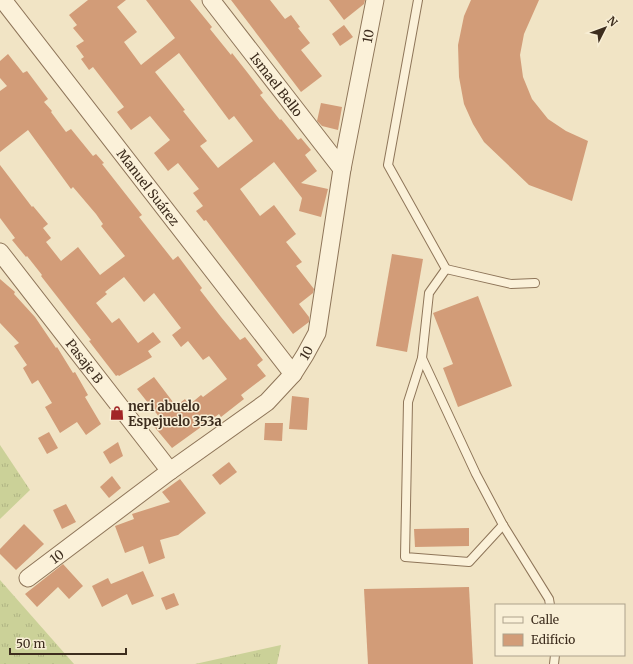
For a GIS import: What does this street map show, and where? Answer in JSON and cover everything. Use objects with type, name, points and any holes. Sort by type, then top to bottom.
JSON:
[{"type":"street","name":"Manuel Suárez","points":[[3,0],[293,374]]},
{"type":"street","name":"Ismael Bello","points":[[211,0],[342,169]]},
{"type":"street","name":"10","points":[[28,578],[170,471],[267,402],[293,374],[305,355],[317,333],[342,169],[375,0]]},
{"type":"street","name":"Pasaje B","points":[[0,252],[170,471]]},
{"type":"lane","points":[[418,0],[388,166],[446,269],[511,284],[535,283]]},
{"type":"lane","points":[[446,269],[430,293],[422,358],[408,402],[405,557],[469,562],[503,525]]},
{"type":"lane","points":[[422,358],[476,474],[503,525],[549,599],[550,604]]},
{"type":"green space","points":[[0,445],[30,490],[0,519]]},
{"type":"green space","points":[[0,580],[74,664],[0,664]]},
{"type":"green space","points":[[281,645],[277,664],[195,664]]},
{"type":"building","points":[[88,0],[126,0],[117,7],[137,32],[124,42],[141,65],[175,38],[146,0],[190,0],[212,27],[210,29],[231,55],[232,53],[263,93],[260,95],[280,120],[281,119],[298,140],[301,138],[311,150],[305,155],[317,171],[301,183],[328,189],[321,217],[299,211],[302,198],[274,162],[240,189],[260,216],[274,205],[296,234],[286,242],[302,262],[296,266],[314,289],[313,293],[299,304],[309,317],[309,322],[293,334],[206,220],[204,221],[196,211],[203,206],[193,193],[199,189],[178,163],[168,171],[154,153],[170,140],[150,116],[131,130],[117,112],[124,107],[93,67],[89,70],[81,59],[84,57],[76,46],[84,41],[73,28],[77,25],[69,15]],"holes":[[[179,53],[229,120],[234,116],[253,141],[218,168],[200,146],[207,141],[155,72]]]},
{"type":"building","points":[[231,0],[270,0],[285,19],[291,15],[300,27],[298,28],[310,43],[301,50],[322,76],[301,92]]},
{"type":"building","points":[[329,0],[365,0],[364,4],[344,20]]},
{"type":"building","points":[[471,0],[539,0],[524,34],[520,55],[523,77],[532,99],[548,119],[566,131],[588,141],[572,201],[529,185],[484,142],[473,124],[464,104],[459,77],[458,45],[464,16]]},
{"type":"building","points":[[344,25],[353,37],[340,46],[332,34]]},
{"type":"building","points":[[8,54],[23,73],[27,71],[48,99],[44,102],[66,132],[71,129],[93,156],[96,154],[104,163],[102,164],[142,215],[139,217],[173,260],[178,256],[202,288],[200,290],[221,317],[240,340],[245,337],[263,360],[257,365],[266,376],[241,395],[244,399],[221,417],[219,414],[172,448],[152,424],[160,418],[137,389],[154,377],[176,406],[185,399],[189,405],[201,395],[203,397],[227,379],[209,356],[203,360],[188,341],[181,347],[172,335],[181,328],[154,293],[144,302],[124,277],[105,292],[107,294],[96,303],[112,323],[119,318],[138,343],[153,332],[161,342],[148,351],[152,357],[119,376],[116,376],[89,341],[91,340],[41,276],[42,275],[12,240],[15,238],[0,218],[0,165],[32,207],[33,206],[48,224],[43,228],[51,238],[46,242],[61,261],[78,247],[100,275],[125,256],[101,226],[103,224],[96,214],[73,187],[71,189],[28,130],[0,152],[0,91],[7,86],[0,78],[0,61]]},
{"type":"building","points":[[321,103],[342,107],[338,130],[322,126],[317,121]]},
{"type":"building","points":[[392,254],[423,259],[407,352],[376,346]]},
{"type":"building","points":[[0,279],[15,292],[14,294],[35,317],[56,348],[57,347],[73,373],[75,372],[88,395],[85,397],[101,424],[86,435],[77,422],[60,433],[45,407],[52,403],[38,380],[32,384],[23,368],[27,365],[14,346],[19,343],[0,323]]},
{"type":"building","points":[[478,296],[512,386],[458,407],[443,368],[453,364],[433,313]]},
{"type":"building","points":[[292,396],[309,398],[307,430],[289,429]]},
{"type":"building","points":[[265,423],[283,423],[282,441],[264,440]]},
{"type":"building","points":[[49,432],[58,448],[47,454],[38,438]]},
{"type":"building","points":[[118,442],[123,456],[110,464],[103,452]]},
{"type":"building","points":[[229,462],[237,472],[220,485],[212,475]]},
{"type":"building","points":[[112,476],[121,488],[109,498],[100,487]]},
{"type":"building","points":[[180,479],[206,513],[178,535],[160,540],[165,558],[149,564],[143,546],[125,553],[115,526],[134,519],[132,514],[170,502],[162,492]]},
{"type":"building","points":[[66,504],[76,522],[62,529],[53,510]]},
{"type":"building","points":[[24,524],[44,544],[16,570],[0,554],[0,549]]},
{"type":"building","points":[[469,528],[469,546],[415,547],[414,529]]},
{"type":"building","points":[[63,564],[83,586],[69,599],[58,587],[37,607],[25,594]]},
{"type":"building","points":[[143,571],[154,596],[132,605],[127,594],[102,607],[92,586],[108,578],[111,584]]},
{"type":"building","points":[[469,587],[473,664],[368,664],[364,589]]},
{"type":"building","points":[[174,593],[179,605],[166,610],[161,598]]},
{"type":"place","name":"neri abuelo Espejuelo 353a","points":[[117,413]]}]
